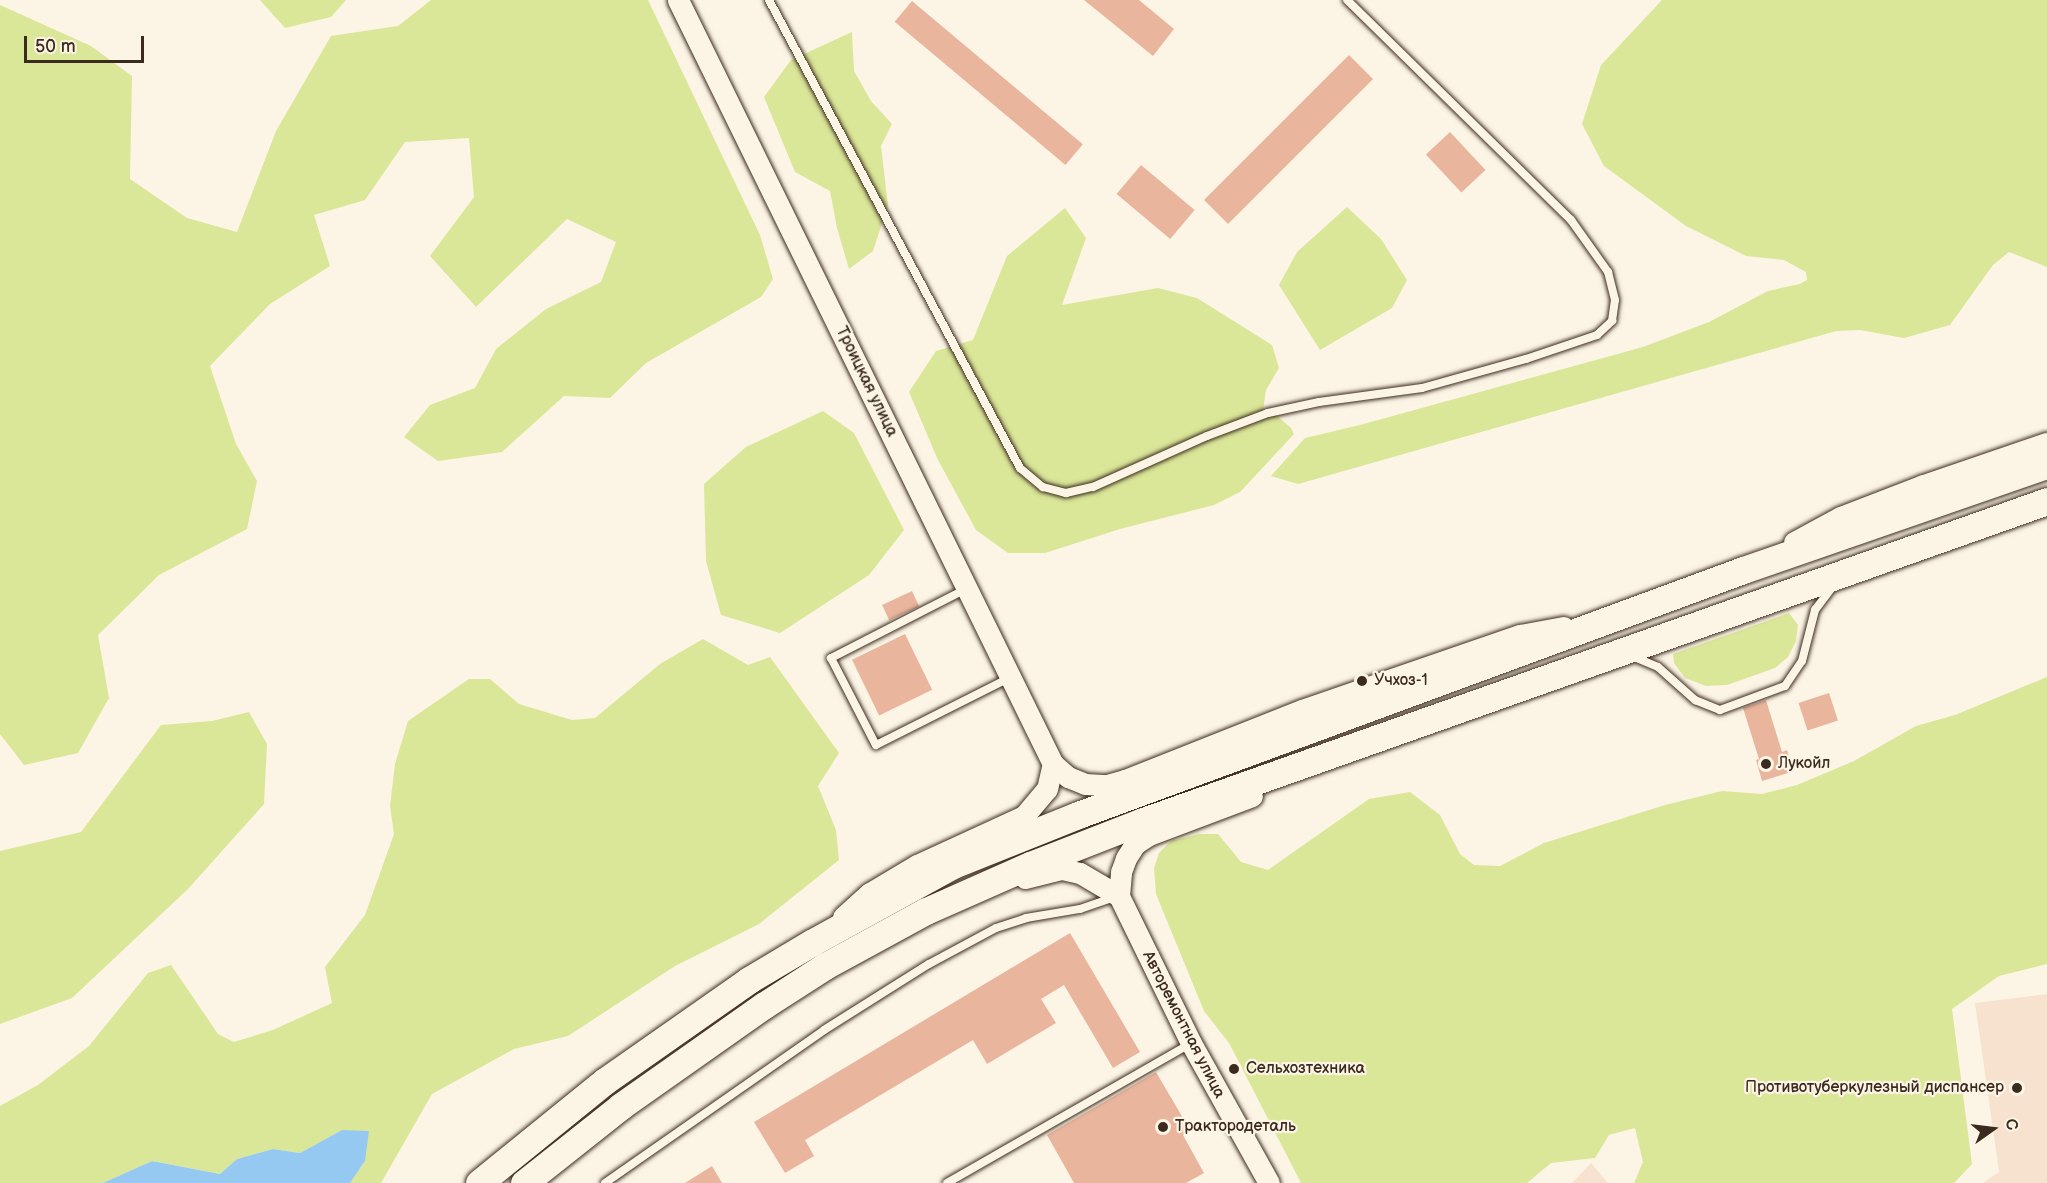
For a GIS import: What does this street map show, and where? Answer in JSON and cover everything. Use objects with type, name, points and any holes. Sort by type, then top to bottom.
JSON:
[{"type":"highway","points":[[479,1183],[605,1081],[749,980],[953,865],[1018,838],[1743,570],[2047,465]]},
{"type":"highway","points":[[524,1183],[621,1106],[700,1049],[825,966],[874,937],[1030,866],[1143,820],[2047,501]]},
{"type":"main road","points":[[1743,570],[1841,518],[1924,486],[2047,444]]},
{"type":"main road","points":[[1877,561],[2047,513]]},
{"type":"street","name":"Троицкая улица","points":[[678,0],[1053,765]]},
{"type":"street","points":[[813,942],[870,893],[916,865],[1024,816],[1047,789],[1053,765],[1068,777],[1085,784],[1107,785],[1302,710],[1520,635],[1607,620]]},
{"type":"street","points":[[874,937],[928,920],[1043,872],[1062,869],[1080,873],[1119,896],[1121,872],[1126,858],[1136,844],[1149,835],[1298,779],[1367,742]]},
{"type":"street","name":"Авторемонтная улица","points":[[1119,896],[1191,1043],[1269,1183]]},
{"type":"lane","points":[[769,0],[1020,468],[1043,487],[1066,493],[1093,488],[1207,436],[1268,413],[1319,402],[1422,388],[1526,359],[1597,335],[1612,321],[1615,300],[1608,272],[1571,220],[1347,0]]},
{"type":"lane","points":[[1622,652],[1658,667],[1695,700],[1720,710],[1785,686],[1802,661],[1815,610],[1842,574]]},
{"type":"lane","points":[[967,589],[831,658],[876,745],[1010,677]]},
{"type":"lane","points":[[605,1183],[824,1030],[929,964],[996,928],[1026,918],[1080,909],[1119,896]]},
{"type":"lane","points":[[947,1183],[1191,1043]]},
{"type":"shaded area","name":"Противотуберкулезный диспансер","points":[[2047,994],[2047,1183],[1983,1183],[1999,1172],[1975,1003]]},
{"type":"shaded area","points":[[1591,1163],[1608,1183],[1572,1183]]},
{"type":"green space","points":[[260,0],[346,0],[331,17],[285,28]]},
{"type":"green space","points":[[431,0],[648,0],[760,235],[773,279],[761,297],[646,363],[610,398],[564,396],[502,452],[438,461],[404,437],[430,405],[475,388],[496,349],[546,309],[601,282],[616,242],[567,219],[476,307],[430,256],[474,197],[469,138],[405,142],[365,200],[314,215],[330,266],[270,304],[210,366],[236,444],[257,481],[247,529],[159,575],[98,635],[109,698],[78,753],[24,765],[0,734],[0,5],[91,46],[132,76],[130,179],[187,218],[237,232],[276,131],[331,36],[398,26]]},
{"type":"green space","points":[[1662,0],[2047,0],[2047,267],[2009,252],[1993,265],[1950,325],[1904,338],[1860,330],[1836,331],[1298,484],[1271,476],[1305,438],[1643,347],[1709,322],[1768,291],[1800,284],[1807,280],[1806,272],[1784,260],[1746,256],[1686,226],[1604,166],[1582,124],[1601,65]]},
{"type":"green space","points":[[852,32],[854,71],[871,101],[892,124],[881,146],[888,205],[873,251],[849,269],[837,228],[830,191],[795,172],[764,97],[791,60]]},
{"type":"green space","points":[[1347,207],[1381,239],[1407,280],[1392,308],[1320,350],[1279,285],[1297,252]]},
{"type":"green space","points":[[1065,208],[1086,238],[1062,305],[1158,288],[1197,298],[1272,345],[1279,368],[1266,390],[1263,410],[1277,416],[1291,428],[1294,434],[1240,492],[1214,505],[1120,529],[1045,553],[1008,553],[976,530],[938,460],[909,392],[936,351],[973,340],[1007,256]]},
{"type":"green space","points":[[823,411],[854,433],[904,530],[869,575],[780,633],[721,615],[706,561],[704,484],[746,447]]},
{"type":"green space","points":[[1789,613],[1798,625],[1796,641],[1788,657],[1775,668],[1727,685],[1706,686],[1685,678],[1674,663],[1673,654]]},
{"type":"green space","points":[[703,639],[748,665],[770,657],[839,753],[818,786],[836,830],[839,860],[759,924],[675,966],[568,1036],[514,1049],[432,1094],[381,1183],[350,1183],[365,1161],[342,1130],[300,1153],[273,1149],[237,1159],[220,1174],[152,1161],[103,1183],[0,1183],[0,1106],[38,1085],[89,1046],[148,973],[171,965],[218,1034],[234,1042],[273,1030],[332,1003],[325,967],[365,915],[394,834],[390,806],[395,764],[408,721],[469,679],[490,679],[519,704],[572,720],[595,718],[660,664]]},
{"type":"green space","points":[[2047,677],[2047,964],[1999,976],[1952,1009],[1972,1164],[1954,1183],[1634,1183],[1643,1162],[1635,1128],[1609,1135],[1595,1158],[1551,1163],[1527,1183],[1301,1183],[1229,1043],[1204,1011],[1156,894],[1154,868],[1159,853],[1171,841],[1199,834],[1218,834],[1241,862],[1268,870],[1369,799],[1410,792],[1440,815],[1460,854],[1474,865],[1500,866],[1544,843],[1665,805],[1722,791],[1762,794],[1797,785],[1854,761],[1916,726],[1955,715]]},
{"type":"green space","points":[[249,712],[267,744],[264,804],[188,889],[72,998],[0,1024],[0,851],[81,832],[161,725],[212,721]]},
{"type":"water","points":[[342,1130],[369,1131],[365,1161],[350,1183],[103,1183],[152,1161],[220,1174],[237,1159],[273,1149],[300,1153]]},
{"type":"building","points":[[1084,0],[1139,0],[1174,29],[1153,56]]},
{"type":"building","points":[[912,1],[1083,144],[1065,165],[895,22]]},
{"type":"building","points":[[1349,55],[1373,79],[1228,224],[1204,200]]},
{"type":"building","points":[[1450,132],[1485,170],[1461,193],[1426,155]]},
{"type":"building","points":[[1141,165],[1195,210],[1170,239],[1117,194]]},
{"type":"building","points":[[912,591],[919,606],[889,620],[882,605]]},
{"type":"building","points":[[905,634],[932,690],[879,716],[852,660]]},
{"type":"building","points":[[1829,693],[1838,721],[1808,730],[1799,703]]},
{"type":"building","points":[[1766,700],[1782,752],[1787,750],[1794,771],[1762,781],[1756,760],[1759,759],[1743,708]]},
{"type":"building","points":[[1070,933],[1140,1052],[1113,1068],[1064,985],[1041,999],[1056,1023],[987,1064],[973,1040],[805,1140],[814,1156],[785,1173],[754,1122]]},
{"type":"building","points":[[1156,1072],[1190,1130],[1183,1135],[1204,1173],[1186,1183],[1074,1183],[1047,1135]]},
{"type":"building","points":[[712,1166],[722,1183],[685,1183]]},
{"type":"place","name":"Учхоз-1","points":[[1362,681]]},
{"type":"place","name":"Лукойл","points":[[1766,764]]},
{"type":"place","name":"Сельхозтехника","points":[[1234,1069]]},
{"type":"place","name":"Противотуберкулезный диспансер","points":[[2017,1088]]},
{"type":"place","name":"Трактородеталь","points":[[1163,1127]]}]
